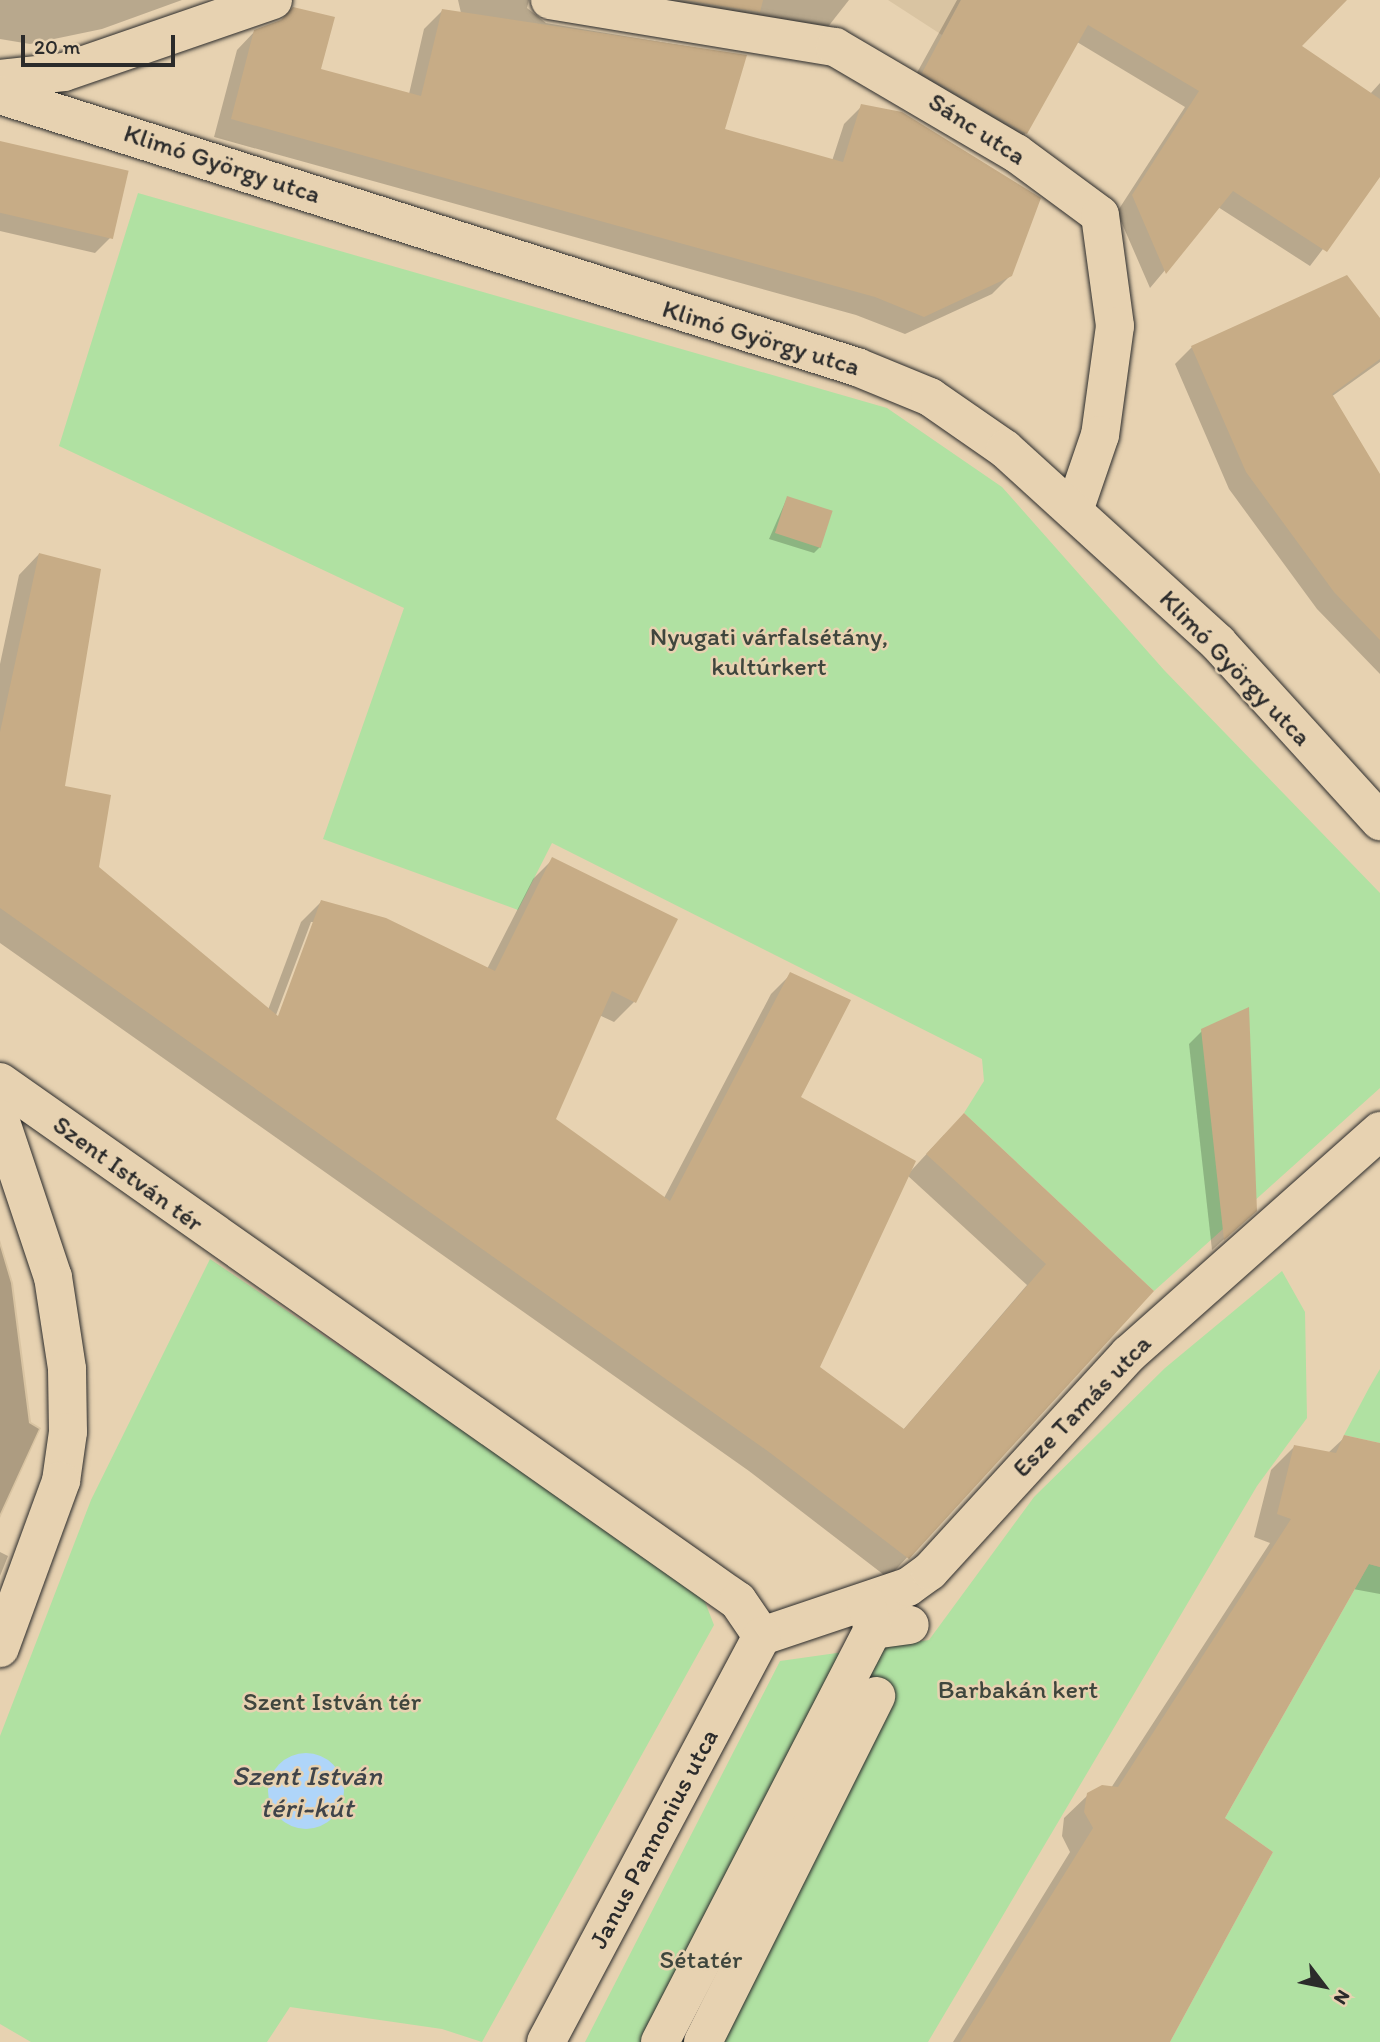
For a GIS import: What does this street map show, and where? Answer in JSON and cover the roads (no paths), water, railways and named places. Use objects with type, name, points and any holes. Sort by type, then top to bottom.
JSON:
[{"type":"street","points":[[0,79],[64,72],[273,0]]},
{"type":"street","name":"Sánc utca","points":[[550,0],[835,47],[959,117],[1100,215],[1115,326],[1100,435],[1074,511]]},
{"type":"street","name":"Klimó György utca","points":[[0,95],[858,366],[930,397],[1006,449],[1218,643],[1380,821]]},
{"type":"street","name":"Szent István tér","points":[[0,1082],[738,1601],[762,1636]]},
{"type":"street","name":"Szent István tér","points":[[0,1119],[53,1277],[68,1419],[61,1481],[0,1648]]},
{"type":"street","name":"Esze Tamás utca","points":[[762,1636],[869,1616],[930,1570],[1129,1354],[1380,1131]]},
{"type":"street","points":[[660,2042],[869,1616],[910,1625]]},
{"type":"street","name":"Janus Pannonius utca","points":[[546,2042],[762,1636]]},
{"type":"street","points":[[703,2042],[876,1696]]},
{"type":"water","name":"Szent István téri-kút","points":[[306,1753],[320,1756],[333,1764],[341,1777],[344,1791],[341,1805],[333,1818],[320,1826],[306,1829],[292,1826],[279,1818],[271,1805],[268,1791],[271,1777],[279,1764],[292,1756]]},
{"type":"park label","name":"Nyugati várfalsétány, kultúrkert","points":[[769,652]]},
{"type":"park label","name":"Barbakán kert","points":[[1018,1690]]},
{"type":"park label","name":"Sétatér","points":[[701,1960]]}]
